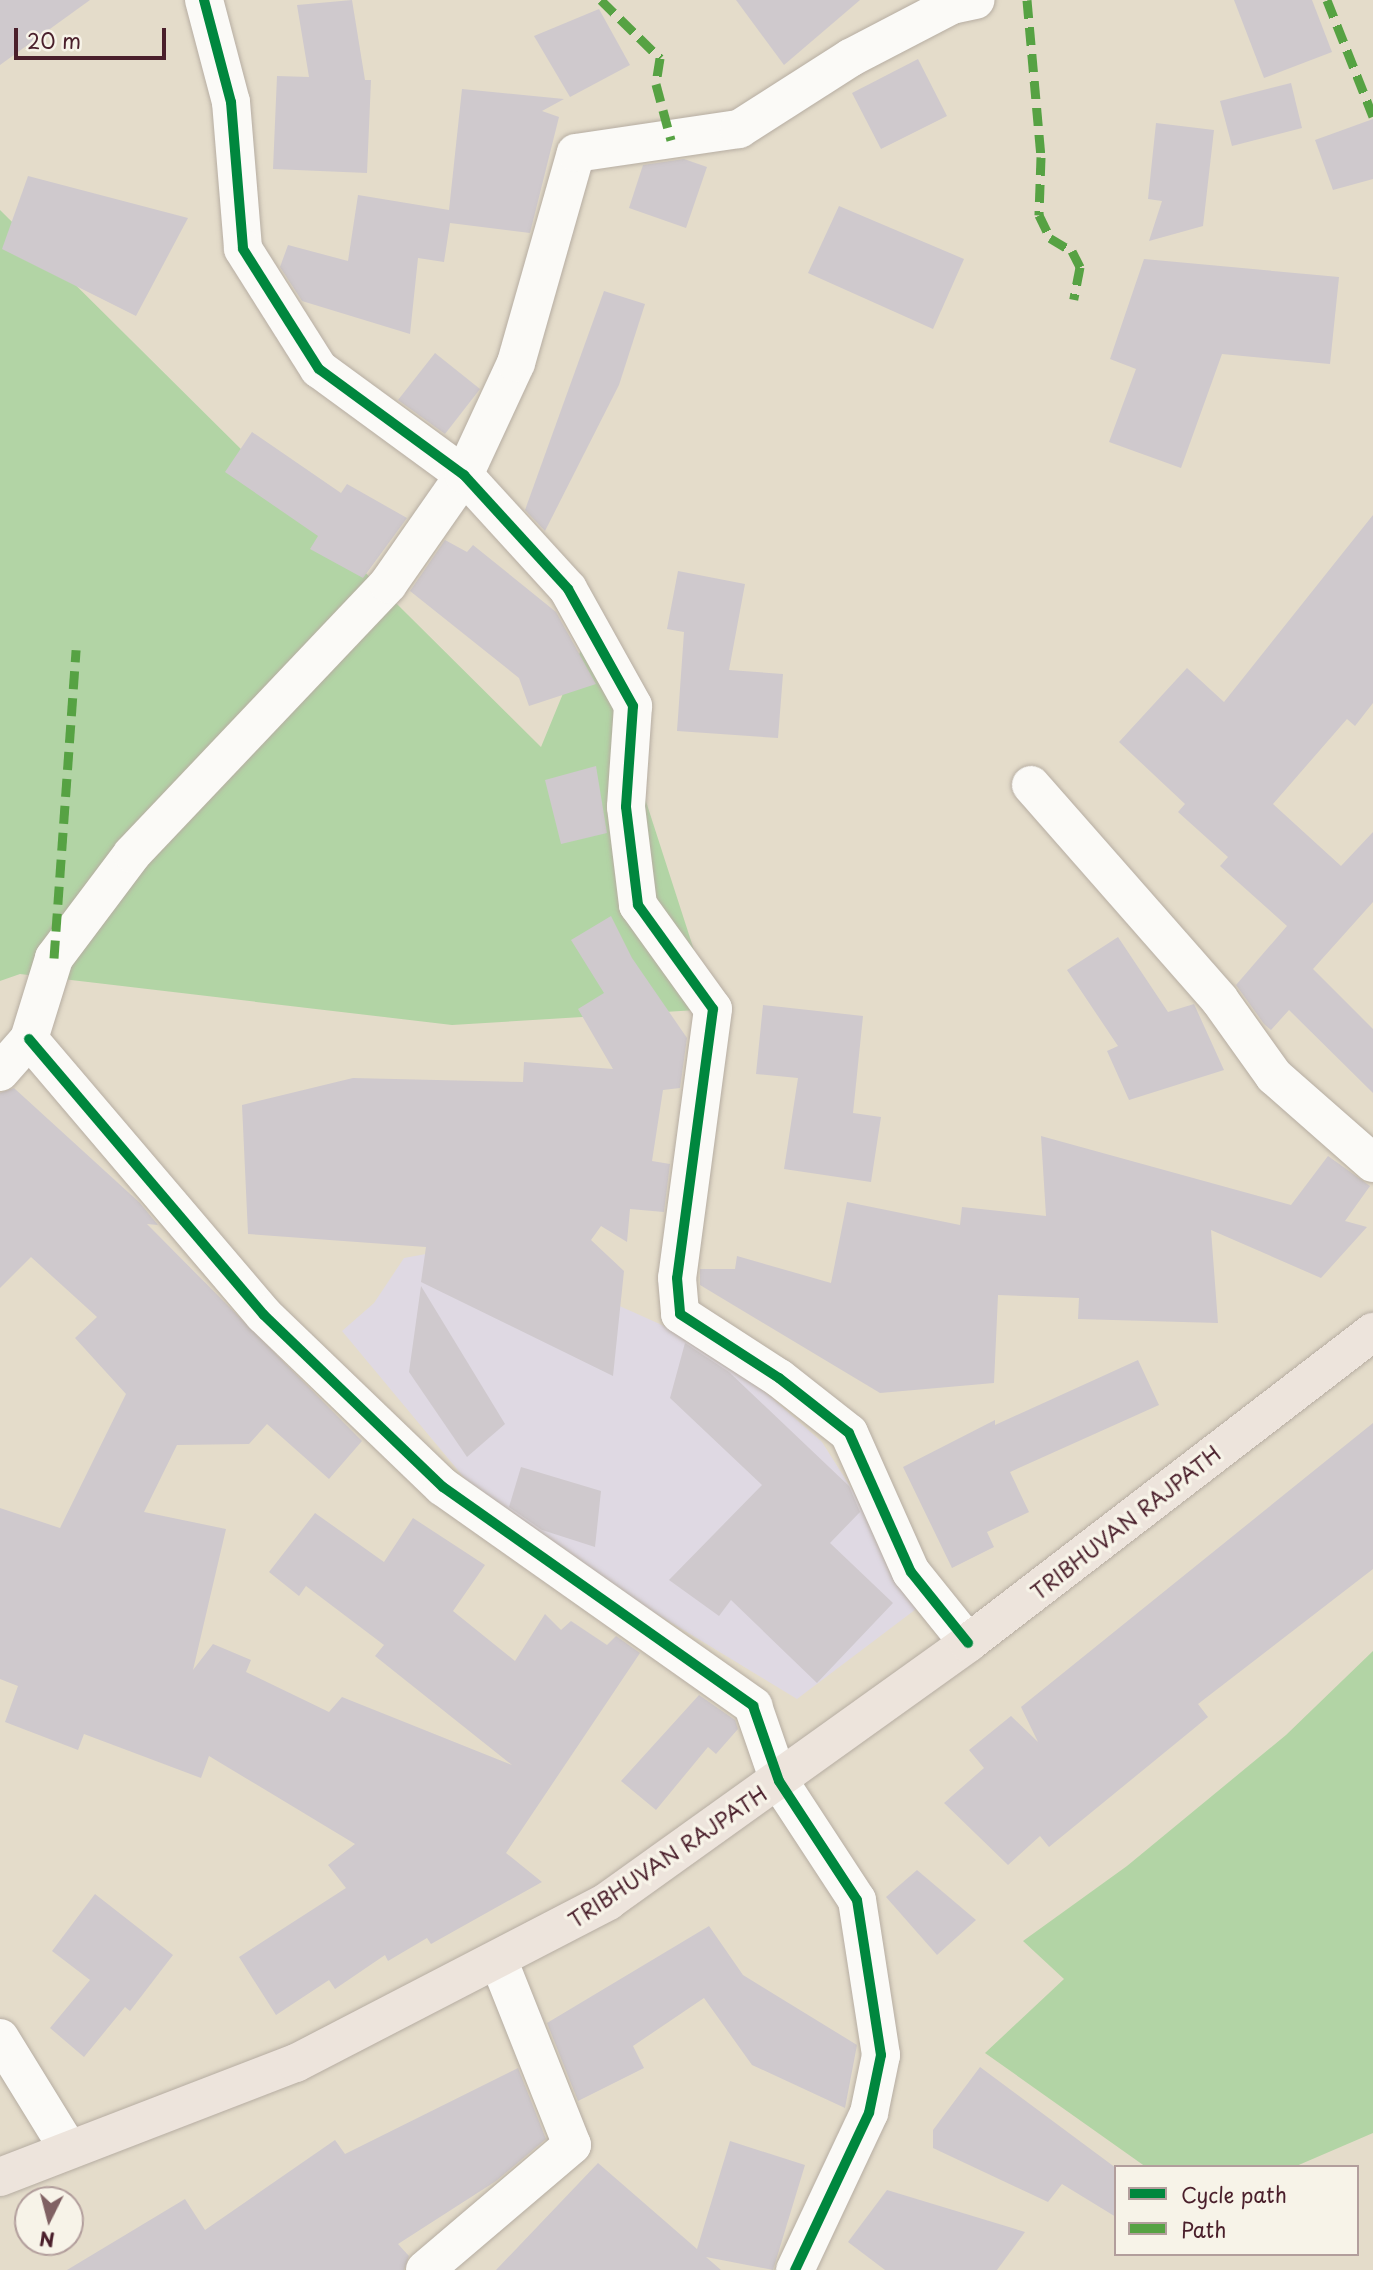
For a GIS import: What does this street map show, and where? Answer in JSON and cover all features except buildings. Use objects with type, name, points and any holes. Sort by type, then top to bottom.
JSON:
[{"type":"highway","name":"TRIBHUVAN RAJPATH","points":[[0,2177],[67,2147],[296,2063],[499,1962],[608,1901],[968,1643],[1373,1332]]},
{"type":"highway","name":"TRIBHUVAN RAJPATH","points":[[0,2162],[67,2147]]},
{"type":"street","points":[[204,0],[231,102],[243,248],[319,369],[464,475],[568,589],[633,706],[626,807],[638,905],[713,1009],[677,1278],[680,1314],[779,1378],[849,1433],[911,1572],[968,1643]]},
{"type":"street","points":[[0,1072],[29,1039],[54,958],[132,854],[388,584],[464,475],[516,363],[576,153],[739,129],[850,58],[952,5],[975,0]]},
{"type":"street","points":[[1031,785],[1219,999],[1274,1076],[1373,1163]]},
{"type":"street","points":[[29,1039],[264,1315],[443,1487],[753,1706],[779,1781],[857,1900],[881,2055],[869,2113],[795,2270]]},
{"type":"street","points":[[425,2270],[572,2145],[499,1962]]},
{"type":"street","points":[[0,2038],[67,2147]]},
{"type":"shaded area","points":[[481,1244],[662,1325],[748,1377],[822,1442],[924,1603],[797,1699],[496,1516],[342,1331],[374,1303],[404,1258]]},
{"type":"green space","points":[[0,210],[541,747],[590,628],[713,1009],[452,1025],[20,974],[0,981]]},
{"type":"green space","points":[[1373,1651],[1373,2133],[1299,2165],[1143,2165],[985,2053],[1064,1979],[1023,1941],[1127,1866],[1286,1735]]},
{"type":"marked path","points":[[601,0],[660,58],[656,84],[671,140]]},
{"type":"marked path","points":[[1027,0],[1041,157],[1039,215],[1050,238],[1072,251],[1080,267],[1074,299]]},
{"type":"marked path","points":[[1327,0],[1373,116]]},
{"type":"marked path","points":[[54,958],[76,650]]},
{"type":"cycle path","points":[[204,0],[231,102],[243,249],[319,369],[464,475],[568,589],[633,706],[626,807],[638,905],[713,1009],[677,1278],[680,1314],[779,1378],[849,1433],[911,1572],[968,1643]]},
{"type":"cycle path","points":[[29,1039],[264,1315],[443,1487],[753,1706],[779,1781],[857,1900],[881,2055],[869,2113],[795,2270]]}]
